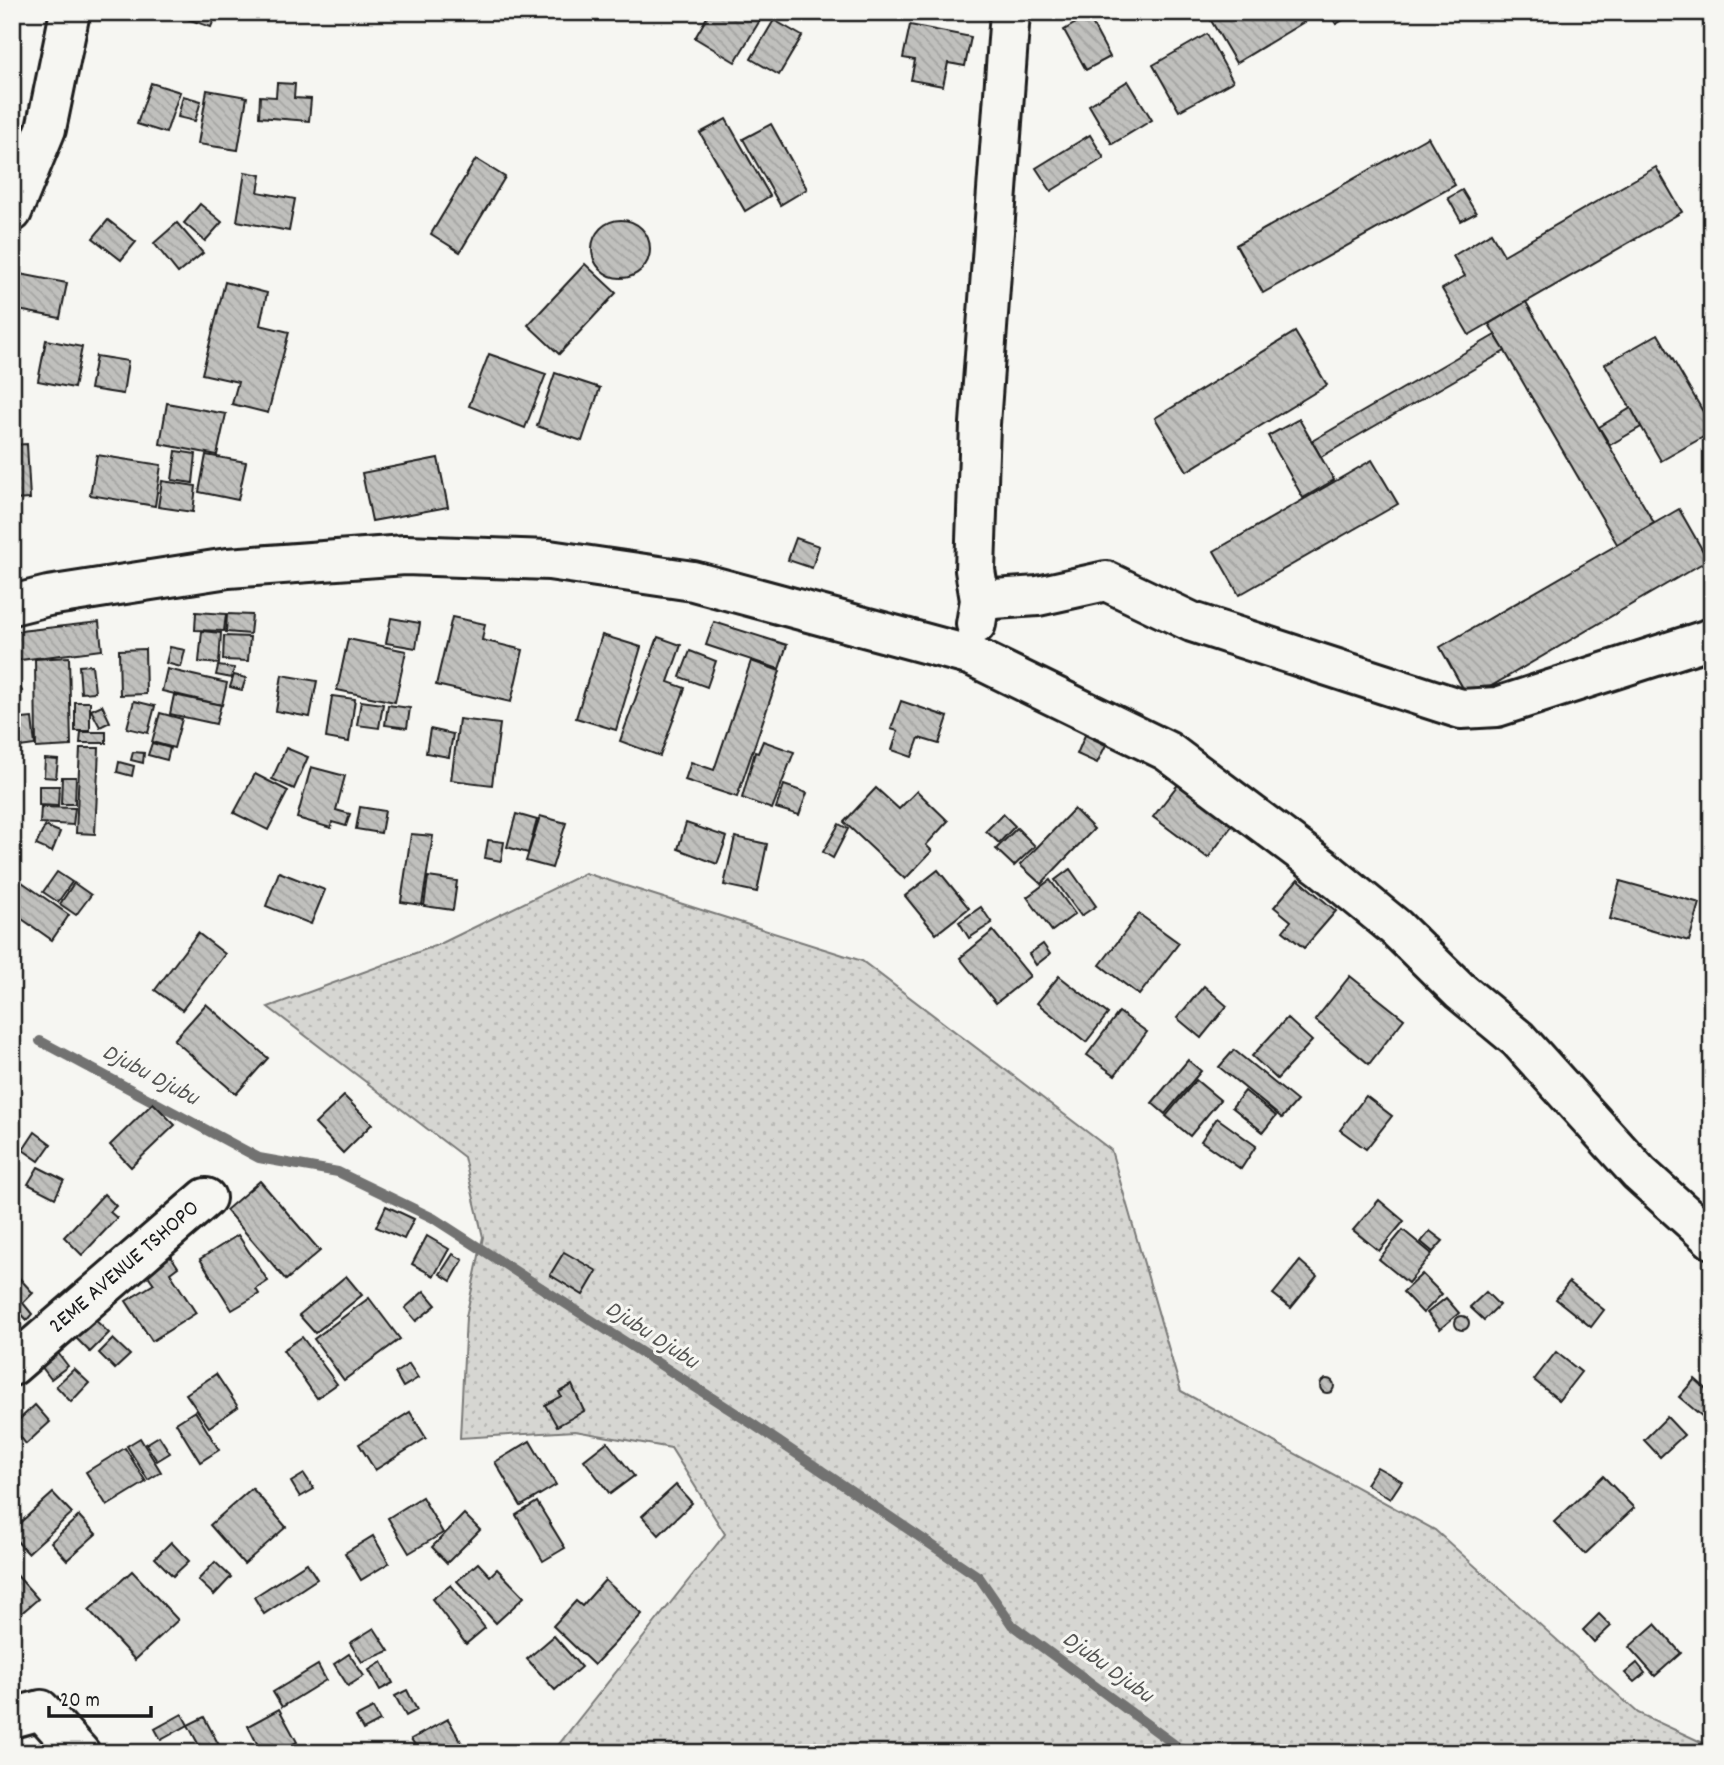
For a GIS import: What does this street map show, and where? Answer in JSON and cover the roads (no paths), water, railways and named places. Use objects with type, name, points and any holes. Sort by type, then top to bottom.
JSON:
[{"type":"street","points":[[12,212],[46,129],[70,12]]},
{"type":"street","points":[[972,656],[980,600],[975,570],[980,424],[1020,17]]},
{"type":"street","points":[[12,605],[48,596],[228,568],[405,555],[549,560],[693,581],[972,656],[1167,751],[1323,868],[1395,927],[1460,991],[1518,1039],[1639,1173],[1712,1239]]},
{"type":"street","points":[[980,600],[1038,596],[1106,581],[1192,622],[1461,709],[1497,707],[1712,638]]},
{"type":"street","name":"2EME AVENUE TSHOPO","points":[[12,1366],[206,1198]]},
{"type":"street","points":[[12,1718],[41,1710],[80,1753]]},
{"type":"waterway","name":"Djubu Djubu","points":[[40,1041],[259,1158],[338,1172],[433,1218],[754,1425],[979,1577],[1012,1625],[1186,1753]]}]
